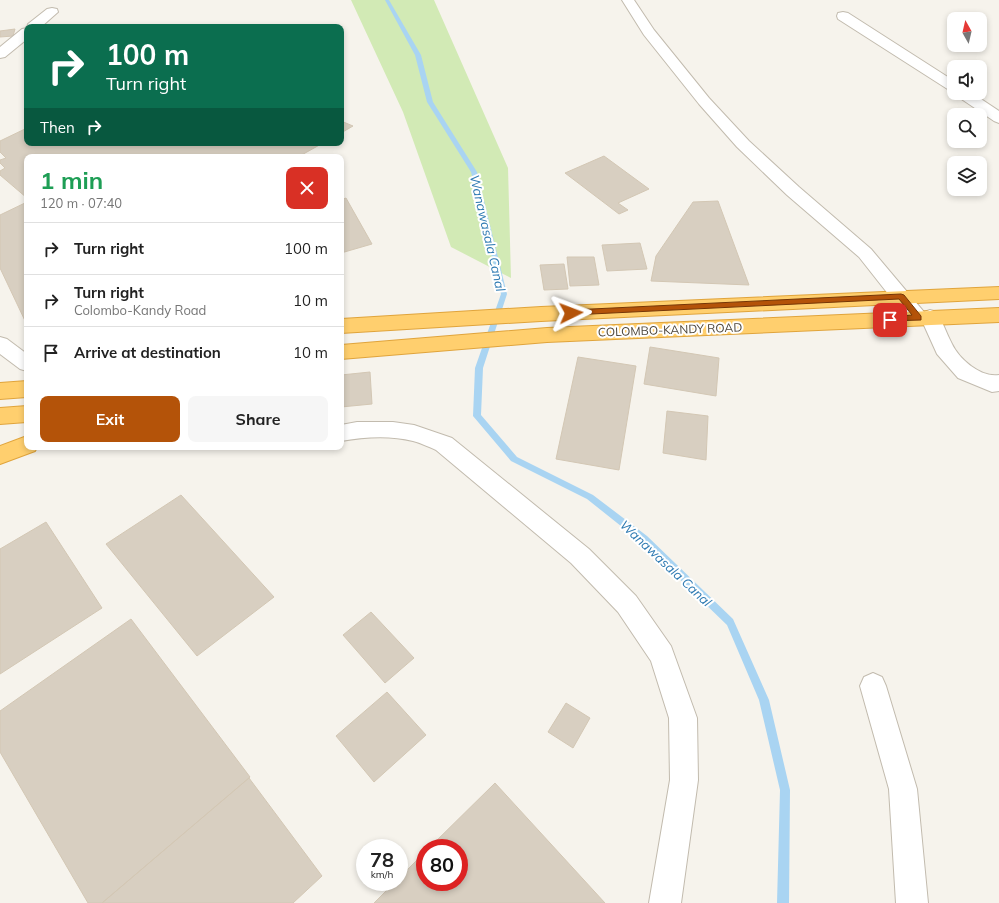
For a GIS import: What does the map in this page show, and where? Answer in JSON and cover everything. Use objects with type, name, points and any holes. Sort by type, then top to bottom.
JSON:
[{"type":"highway","name":"COLOMBO-KANDY ROAD","points":[[344,326],[457,318],[901,297],[999,294]]},
{"type":"highway","name":"COLOMBO-KANDY ROAD","points":[[344,352],[547,335],[999,315]]},
{"type":"highway","points":[[0,390],[24,389]]},
{"type":"highway","points":[[0,416],[24,414]]},
{"type":"highway","points":[[0,455],[24,446]]},
{"type":"street","points":[[628,0],[654,38],[704,101],[743,144],[793,191],[866,253],[901,297],[924,318],[944,349],[965,373],[992,384],[999,383]]},
{"type":"street","points":[[37,24],[52,12]]},
{"type":"street","points":[[843,16],[947,83]]},
{"type":"street","points":[[0,54],[24,34]]},
{"type":"street","points":[[972,100],[999,118]]},
{"type":"street","points":[[0,344],[24,362]]},
{"type":"street","points":[[344,432],[357,430],[393,430],[414,433],[444,444],[580,556],[627,604],[662,655],[683,718],[684,780],[664,903]]},
{"type":"street","points":[[873,686],[903,789],[912,903]]},
{"type":"green space","points":[[351,0],[434,0],[508,168],[511,278],[451,247],[403,112]]},
{"type":"building","points":[[15,29],[13,36],[0,37],[0,31]]},
{"type":"building","points":[[344,122],[353,126],[344,131]]},
{"type":"building","points":[[24,129],[24,146],[318,146],[303,154],[24,154],[24,195],[0,175],[0,171],[5,168],[0,163],[0,160],[6,158],[0,152],[0,141]]},
{"type":"building","points":[[604,156],[649,189],[618,203],[628,210],[619,214],[565,173]]},
{"type":"building","points":[[346,198],[372,244],[344,252],[344,199]]},
{"type":"building","points":[[718,201],[749,285],[651,281],[656,256],[693,202]]},
{"type":"building","points":[[24,203],[24,319],[0,268],[0,215]]},
{"type":"building","points":[[640,243],[647,269],[607,271],[602,245]]},
{"type":"building","points":[[567,257],[594,257],[599,285],[570,286]]},
{"type":"building","points":[[564,264],[568,289],[544,290],[540,265]]},
{"type":"building","points":[[650,347],[719,358],[716,396],[644,384]]},
{"type":"building","points":[[578,357],[636,366],[619,470],[556,459]]},
{"type":"building","points":[[370,372],[372,404],[344,407],[344,375]]},
{"type":"building","points":[[667,411],[708,416],[706,460],[663,453]]},
{"type":"building","points":[[181,495],[274,597],[197,656],[106,544]]},
{"type":"building","points":[[46,522],[102,608],[0,674],[0,549]]},
{"type":"building","points":[[371,612],[414,658],[385,683],[343,635]]},
{"type":"building","points":[[131,619],[250,777],[102,903],[88,903],[0,752],[0,711]]},
{"type":"building","points":[[387,692],[426,735],[374,782],[336,736]]},
{"type":"building","points":[[566,703],[590,718],[573,748],[548,732]]},
{"type":"building","points":[[249,778],[322,876],[293,903],[102,903]]},
{"type":"building","points":[[495,783],[605,903],[374,903],[386,891],[408,891],[408,869],[416,861],[416,891],[468,891],[468,839],[438,839]]},
{"type":"waterway","name":"Wanawasala Canal","points":[[387,0],[418,55],[430,102],[474,172],[504,294],[479,368],[477,416],[514,459],[590,497],[644,539],[730,622],[764,700],[785,790],[783,903]]},
{"type":"route","points":[[571,313],[901,297],[918,318],[890,320]]}]
